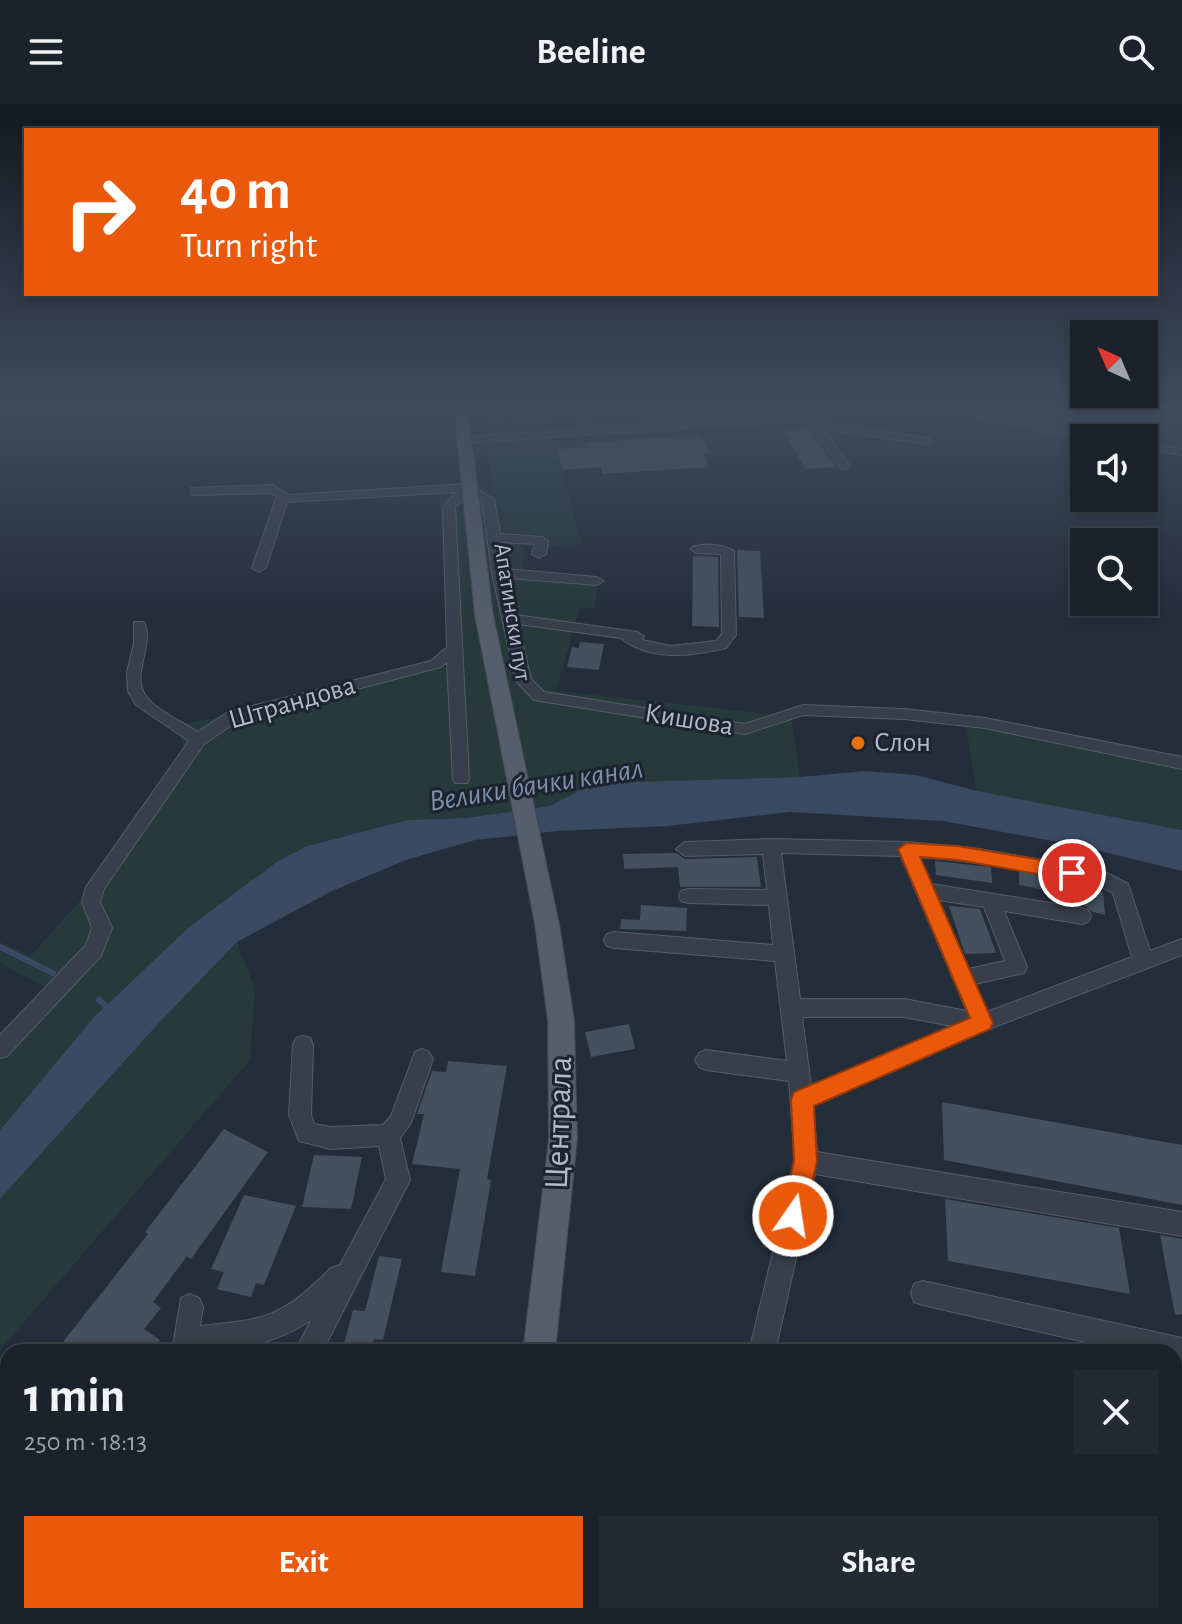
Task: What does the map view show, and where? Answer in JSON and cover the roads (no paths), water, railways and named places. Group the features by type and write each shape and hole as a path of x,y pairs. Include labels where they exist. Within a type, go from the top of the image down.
{"main road":[{"name":"Апатински пут","path":"468,477 484,615 539,894"},
{"name":"Централа","path":"539,894 554,968 564,1080 563,1139 540,1344"}],"street":[{"path":"461,779 449,507 454,498 469,490"},
{"path":"195,491 279,491 283,499 259,568"},
{"path":"283,499 477,492 488,499 492,537 509,618 627,636 655,636"},
{"path":"492,537 542,541 539,554"},
{"path":"627,636 638,647 687,650 721,645 725,641 729,635 727,551 696,549"},
{"path":"499,573 597,581"},
{"name":"Кишова","path":"509,618 528,687 549,699 745,729 759,726 781,712 803,710 951,718 1182,763"},
{"path":"139,625 142,632 133,675 135,693 141,701 198,740"},
{"name":"Штрандова","path":"0,1049 94,950 102,928 91,896 198,740 234,716 436,664 454,648"},
{"path":"685,849 771,846 907,849 958,853 1101,877 1114,883 1124,895 1144,963"},
{"path":"764,1344 806,1161 802,1100 771,846"},
{"path":"907,849 982,1023"},
{"path":"925,890 1082,916"},
{"path":"688,896 777,898"},
{"path":"964,978 1017,967 992,903"},
{"path":"614,940 784,954"},
{"path":"802,1100 982,1023 1182,947"},
{"path":"790,1008 904,1008 982,1023"},
{"path":"303,1045 300,1115 307,1133 331,1138 388,1135 400,1123 422,1059"},
{"path":"706,1060 798,1072"},
{"path":"312,1344 350,1266 398,1180 388,1135"},
{"path":"806,1161 1182,1224"},
{"path":"191,1344 210,1336 258,1343 276,1327 311,1305 350,1266"},
{"path":"923,1293 1151,1344"},
{"path":"184,1344 190,1307"}],"water":[{"path":"866,771 916,775 977,791 1182,830 1182,871 1075,845 943,821 790,812 667,826 557,831 475,840 406,860 332,891 237,942 158,1024 0,1199 0,1130 93,1018 189,927 278,861 307,846 408,820 466,818 550,806 580,790 602,783 800,777"}],"waterway":[{"path":"0,947 53,973"},
{"path":"99,1000 111,1010"}],"place":[{"name":"Слон","path":"858,743"}],"water label":[{"name":"Велики бачки канал","path":"536,785"}]}
